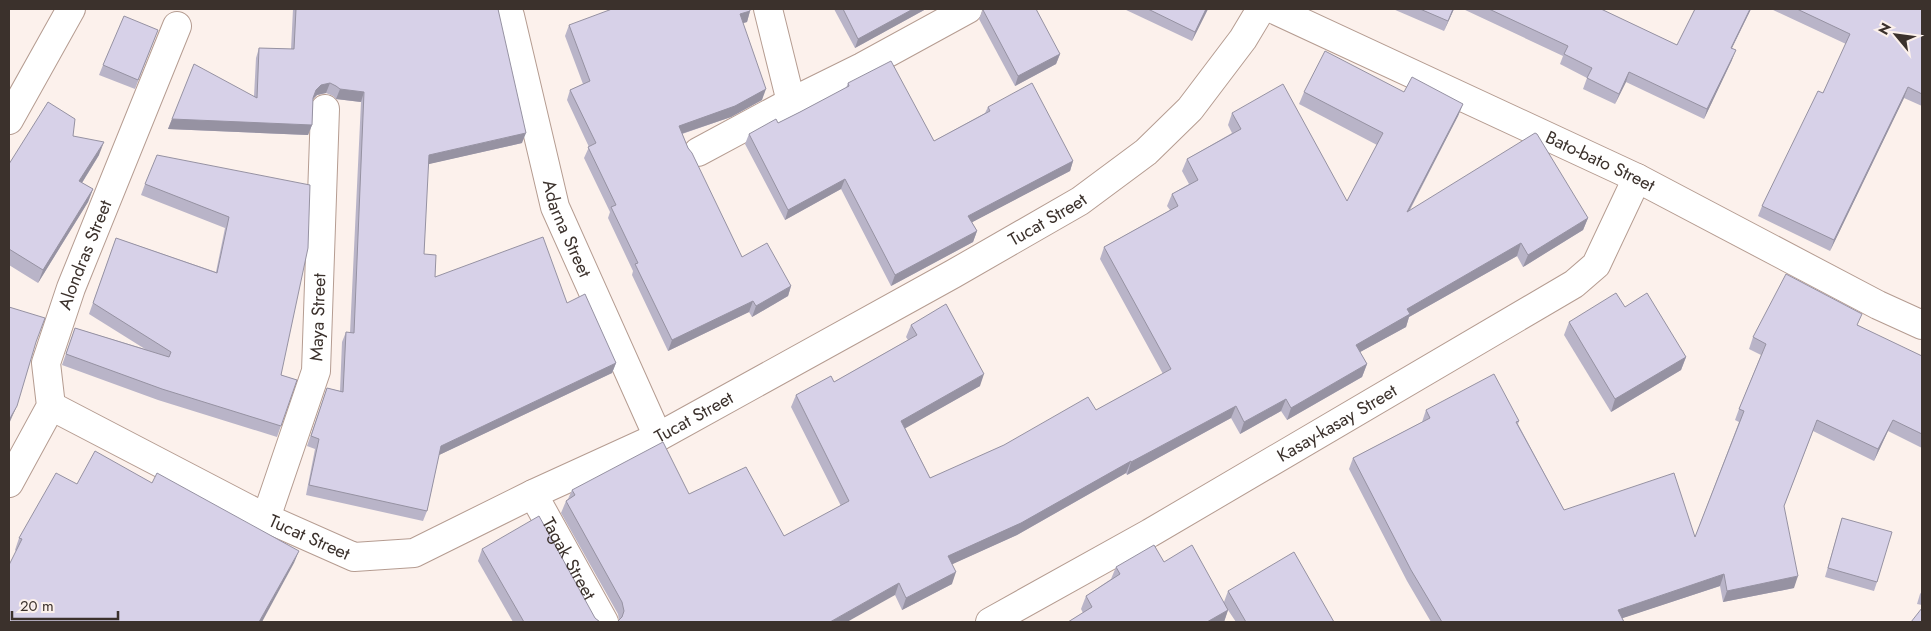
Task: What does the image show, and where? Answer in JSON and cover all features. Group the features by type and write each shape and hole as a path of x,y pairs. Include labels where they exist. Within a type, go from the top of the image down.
{"street":[{"path":"9,120 71,9"},
{"name":"Adarna Street","path":"507,9 555,207 658,437"},
{"path":"768,9 791,102"},
{"path":"698,152 791,102 862,67 968,9"},
{"name":"Tucat Street","path":"51,406 266,518 354,557 414,552 533,494 658,437 1080,202 1146,152 1190,109 1243,39 1261,9"},
{"name":"Bato-bato Street","path":"1273,9 1637,178 1878,305 1922,325"},
{"name":"Alondras Street","path":"51,406 46,362 68,297 177,26"},
{"name":"Maya Street","path":"266,518 316,371 325,110"},
{"name":"Kasay-kasay Street","path":"990,622 1150,533 1574,284 1596,264 1637,178"},
{"path":"9,483 51,406"},
{"name":"Tagak Street","path":"533,494 604,622"}],"building":[{"path":"296,9 498,9 526,133 429,155 424,254 436,255 435,277 543,237 567,303 585,294 616,363 441,446 427,511 309,485 319,439 311,436 327,388 343,392 346,332 354,333 364,92 340,89 330,83 321,85 316,90 313,98 312,125 172,119 194,64 257,98 259,48 294,49"},
{"path":"612,9 750,9 750,11 740,14 766,89 735,106 679,126 742,257 767,243 791,286 756,306 753,301 672,340 635,264 638,263 611,207 616,205 588,147 596,143 570,90 590,81 569,25"},
{"path":"843,9 913,9 858,39"},
{"path":"983,9 1036,9 1060,54 1018,76"},
{"path":"1148,9 1206,9 1195,32"},
{"path":"1420,9 1453,9 1448,21"},
{"path":"1489,9 1601,9 1677,45 1695,9 1750,9 1731,48 1736,50 1707,109 1629,72 1619,94 1587,78 1592,68 1564,54 1568,46"},
{"path":"1797,9 1922,9 1922,94 1908,87 1834,240 1762,206 1818,91 1823,93 1850,34"},
{"path":"124,16 158,30 138,80 103,65"},
{"path":"1325,51 1404,92 1412,77 1463,104 1407,212 1535,133 1588,218 1528,255 1521,243 1407,309 1410,314 1356,345 1367,364 1291,408 1286,399 1244,422 1236,406 1131,461 1021,523 948,556 956,572 906,598 899,583 830,622 617,622 622,617 624,611 622,602 566,501 575,495 572,490 663,442 689,494 746,467 784,536 849,501 796,395 831,376 834,382 917,335 911,325 946,304 984,374 901,421 930,478 1004,445 1088,397 1096,410 1171,369 1104,247 1178,206 1172,194 1198,180 1187,159 1241,129 1232,113 1283,84 1347,201 1383,133 1304,92"},
{"path":"891,61 934,141 990,111 988,107 1032,83 1073,161 968,216 977,231 895,275 845,179 788,210 749,134 776,119 778,123 800,112 849,86 848,83"},
{"path":"48,102 75,119 73,136 104,142 79,181 93,189 43,270 9,249 9,164"},
{"path":"157,155 310,185 308,248 281,375 297,380 281,426 162,389 66,354 75,328 169,357 171,352 93,303 116,238 217,273 229,217 145,184"},
{"path":"1786,274 1862,314 1857,325 1922,356 1922,434 1893,420 1878,449 1817,420 1784,506 1798,576 1727,591 1724,574 1618,610 1624,622 1442,622 1411,570 1353,458 1430,418 1426,410 1494,374 1519,421 1516,422 1564,510 1674,473 1695,537 1744,411 1739,409 1766,344 1753,337"},
{"path":"1616,293 1625,307 1647,293 1686,357 1615,399 1569,322"},
{"path":"9,307 45,318 17,406 9,420"},
{"path":"95,451 152,483 157,473 299,551 259,622 9,622 9,565 22,539 19,538 56,473 77,484"},
{"path":"539,516 595,618 600,622 524,622 482,549"},
{"path":"1842,518 1892,532 1877,582 1828,568"},
{"path":"1154,545 1164,562 1192,545 1228,610 1207,622 1068,622 1092,607 1086,596 1120,574 1116,567"},
{"path":"1294,552 1334,622 1246,622 1228,591"},
{"path":"1922,608 1922,622 1911,622"}]}
